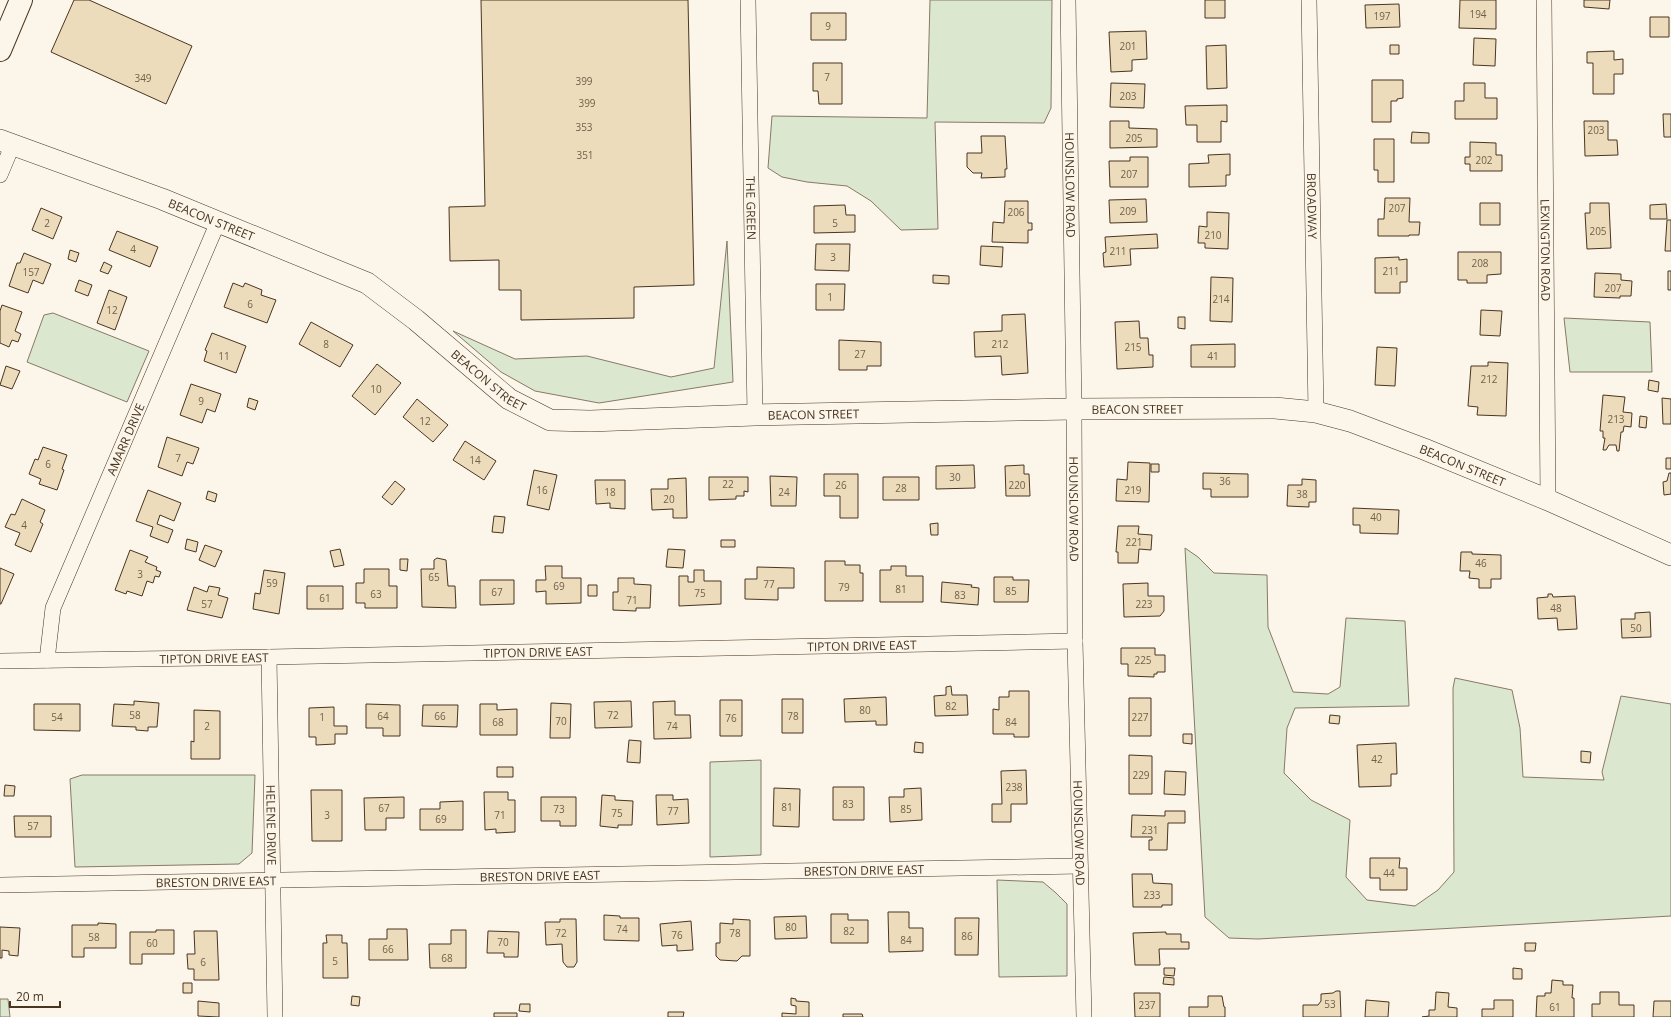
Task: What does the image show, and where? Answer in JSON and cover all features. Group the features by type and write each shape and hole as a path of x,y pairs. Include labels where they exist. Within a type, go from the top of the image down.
{"highway":[{"path":"0,50 21,0"}],"street":[{"name":"THE GREEN","path":"748,0 755,415"},
{"name":"HOUNSLOW ROAD","path":"1068,0 1074,410 1075,641 1084,1017"},
{"name":"BROADWAY","path":"1309,0 1316,412"},
{"name":"LEXINGTON ROAD","path":"1544,0 1548,500"},
{"name":"BEACON STREET","path":"6,142 218,222 367,282 416,320 509,399 550,420 590,421 755,415 1074,410 1275,408 1316,412 1350,422 1424,449 1548,500 1671,555"},
{"path":"0,175 6,142"},
{"name":"AMARR DRIVE","path":"47,660 53,608 218,222"},
{"name":"TIPTON DRIVE EAST","path":"0,661 1075,641"},
{"name":"HELENE DRIVE","path":"269,657 276,1017"},
{"name":"BRESTON DRIVE EAST","path":"0,884 1080,866"}],"green space":[{"path":"930,0 1052,0 1051,108 1044,123 935,122 938,229 901,230 871,201 847,186 807,182 782,177 768,168 772,116 927,118"},
{"path":"727,241 733,382 599,403 535,391 501,372 453,331 515,359 587,356 671,377 714,368"},
{"path":"53,313 149,351 127,402 27,362 44,315"},
{"path":"1564,318 1650,322 1652,372 1570,372"},
{"path":"1185,548 1198,557 1214,573 1267,575 1268,627 1293,692 1328,694 1340,687 1346,618 1405,621 1409,706 1295,708 1287,728 1284,773 1311,800 1350,820 1346,877 1367,900 1415,906 1438,890 1454,872 1453,688 1455,678 1512,690 1520,728 1523,777 1604,780 1602,772 1621,696 1671,704 1671,916 1258,939 1229,938 1205,917"},
{"path":"761,760 761,855 710,857 710,762"},
{"path":"82,775 255,775 252,853 239,864 75,867 70,779"},
{"path":"997,880 1043,882 1067,904 1067,976 999,977"},
{"path":"0,999 8,999 10,1017 0,1017"}],"building":[{"path":"74,0 89,0 192,46 166,104 51,52"},
{"path":"481,0 688,0 694,285 634,287 634,318 521,320 521,290 499,290 499,260 450,261 449,207 485,206"},
{"path":"1205,0 1225,0 1225,18 1205,18"},
{"path":"1460,0 1496,0 1496,29 1459,28"},
{"path":"1584,0 1610,0 1609,9 1584,7"},
{"path":"1399,4 1400,27 1366,28 1365,5"},
{"path":"811,13 846,13 846,40 811,40"},
{"path":"1650,17 1669,17 1669,37 1650,37"},
{"path":"1146,31 1147,59 1132,60 1132,71 1111,72 1109,32"},
{"path":"1474,38 1496,39 1495,66 1473,65"},
{"path":"1226,45 1227,88 1207,89 1206,46"},
{"path":"1390,45 1399,45 1399,54 1390,54"},
{"path":"1614,51 1614,60 1623,59 1623,74 1614,74 1614,94 1593,94 1593,63 1587,63 1587,52"},
{"path":"813,63 842,63 842,104 819,104 818,91 813,91"},
{"path":"1372,80 1403,80 1403,98 1397,99 1397,101 1391,101 1391,122 1372,122"},
{"path":"1111,83 1145,84 1144,108 1110,107"},
{"path":"1464,83 1485,83 1485,98 1497,98 1497,119 1455,119 1455,101 1464,101"},
{"path":"1227,105 1227,122 1221,121 1221,142 1197,142 1197,125 1186,125 1185,106"},
{"path":"1663,114 1671,114 1671,137 1664,137"},
{"path":"1110,121 1129,121 1129,128 1157,129 1157,147 1110,148"},
{"path":"1584,121 1608,121 1608,140 1617,140 1618,155 1585,156"},
{"path":"1412,132 1429,133 1429,143 1411,143"},
{"path":"981,136 1005,136 1007,169 1005,169 1005,177 981,178 982,173 973,173 967,167 967,153 982,153"},
{"path":"1374,139 1394,139 1394,182 1378,182 1378,170 1374,170"},
{"path":"1470,142 1496,143 1496,155 1502,155 1502,171 1470,171 1470,164 1465,164 1465,157 1470,157"},
{"path":"1230,154 1230,175 1226,175 1226,186 1189,187 1189,164 1209,163 1208,155"},
{"path":"1130,157 1148,157 1148,187 1110,187 1109,161 1130,161"},
{"path":"1385,198 1410,198 1409,222 1420,222 1419,235 1378,236 1378,219 1384,219"},
{"path":"1146,199 1147,222 1110,223 1109,200"},
{"path":"1005,201 1028,201 1028,223 1032,223 1032,230 1028,230 1028,243 992,242 993,222 1004,223"},
{"path":"1480,203 1500,203 1500,225 1480,225"},
{"path":"1590,203 1609,203 1611,248 1587,249 1585,213 1590,213"},
{"path":"1666,204 1667,219 1650,219 1650,205"},
{"path":"845,205 846,215 855,215 855,232 814,233 814,206"},
{"path":"41,208 62,217 53,239 32,230"},
{"path":"1207,212 1229,213 1228,249 1205,248 1205,243 1198,243 1199,226 1207,227"},
{"path":"1667,220 1671,220 1671,251 1665,251"},
{"path":"117,231 158,247 150,267 109,250"},
{"path":"1157,234 1158,248 1130,249 1131,265 1104,267 1103,253 1106,252 1105,237"},
{"path":"816,244 850,244 849,271 815,270"},
{"path":"981,246 1003,247 1002,267 980,265"},
{"path":"70,250 79,253 76,262 68,259"},
{"path":"1458,252 1501,252 1501,274 1487,275 1487,283 1467,283 1467,280 1458,280"},
{"path":"24,253 51,264 43,284 33,280 28,293 9,286 17,263 20,263"},
{"path":"1399,257 1399,260 1407,259 1407,282 1400,282 1400,293 1375,293 1375,258"},
{"path":"104,262 112,266 108,274 100,271"},
{"path":"1668,271 1671,271 1671,290 1668,290"},
{"path":"1595,273 1621,274 1621,280 1632,281 1631,296 1620,296 1620,298 1594,297"},
{"path":"933,275 949,276 949,284 933,283"},
{"path":"1211,277 1233,278 1232,322 1210,321"},
{"path":"79,280 92,285 88,296 75,291"},
{"path":"233,283 243,287 245,283 262,290 261,295 276,300 267,323 224,307"},
{"path":"816,284 845,284 844,310 816,310"},
{"path":"109,290 127,297 115,330 97,323"},
{"path":"2,305 22,312 15,331 21,334 18,342 12,340 9,347 0,343 0,311"},
{"path":"1481,310 1502,311 1500,336 1480,335"},
{"path":"1025,314 1028,373 1002,375 1001,356 975,357 974,332 1002,331 1002,315"},
{"path":"1178,317 1185,317 1185,329 1178,328"},
{"path":"1139,321 1140,338 1148,338 1149,355 1153,355 1153,367 1117,369 1115,322"},
{"path":"311,322 353,345 340,367 299,344"},
{"path":"212,333 246,346 236,373 204,361 207,351 205,350"},
{"path":"839,340 881,342 881,366 867,366 867,370 839,370"},
{"path":"1235,344 1235,367 1191,367 1191,345"},
{"path":"1377,347 1397,348 1395,386 1375,385"},
{"path":"1488,362 1508,363 1506,416 1477,415 1478,407 1468,406 1471,366 1488,366"},
{"path":"377,364 401,383 375,415 352,396"},
{"path":"6,366 20,371 12,389 0,385"},
{"path":"1649,380 1659,382 1658,392 1648,390"},
{"path":"191,384 221,394 215,412 207,409 202,423 180,415"},
{"path":"1603,395 1625,397 1623,412 1632,413 1631,427 1624,426 1623,432 1621,432 1619,451 1617,451 1616,445 1609,445 1606,450 1603,450 1605,438 1603,438 1603,431 1600,431"},
{"path":"249,398 258,401 255,410 247,407"},
{"path":"1662,398 1671,399 1671,424 1663,424"},
{"path":"417,399 448,425 433,442 403,417"},
{"path":"1640,416 1647,417 1646,428 1639,427"},
{"path":"167,437 199,448 193,464 187,462 182,476 158,467"},
{"path":"465,441 496,461 484,480 453,460"},
{"path":"43,447 67,455 62,469 64,470 57,490 39,484 41,479 29,474 35,459 38,460"},
{"path":"1666,458 1671,458 1671,469 1666,469"},
{"path":"1128,462 1150,463 1149,502 1116,501 1117,479 1127,480"},
{"path":"1151,464 1159,464 1159,472 1151,472"},
{"path":"974,465 975,488 936,489 936,466"},
{"path":"1024,465 1024,474 1029,474 1030,496 1006,496 1005,466"},
{"path":"534,470 557,475 549,510 527,505"},
{"path":"1203,473 1248,474 1248,497 1211,497 1211,489 1203,489"},
{"path":"1669,473 1671,473 1671,494 1664,495 1663,482 1667,481"},
{"path":"824,474 858,474 858,518 840,518 840,496 824,496"},
{"path":"770,476 797,477 796,506 771,506"},
{"path":"709,477 748,477 748,492 744,491 744,496 736,496 736,499 709,500"},
{"path":"883,477 919,477 919,500 883,500"},
{"path":"686,478 687,518 673,518 673,509 652,510 651,489 668,489 668,479"},
{"path":"1302,479 1316,480 1316,502 1309,502 1309,507 1287,506 1288,485 1302,485"},
{"path":"595,480 625,480 625,509 610,508 610,503 596,504"},
{"path":"395,481 405,489 392,505 382,497"},
{"path":"148,490 181,503 174,521 160,515 157,524 173,530 168,543 150,536 153,527 136,521"},
{"path":"208,491 217,494 215,502 206,499"},
{"path":"22,499 45,510 40,522 43,524 31,552 15,545 20,533 5,527 11,514 15,515"},
{"path":"1353,508 1399,510 1398,534 1360,533 1360,525 1353,525"},
{"path":"494,516 505,517 503,533 492,532"},
{"path":"938,523 938,535 931,535 930,524"},
{"path":"1118,526 1139,526 1138,534 1152,535 1151,550 1139,549 1138,563 1118,563 1118,552 1116,552"},
{"path":"187,539 198,542 196,552 185,549"},
{"path":"721,540 735,540 735,547 721,547"},
{"path":"205,545 222,551 215,567 199,560"},
{"path":"340,549 344,565 334,567 330,551"},
{"path":"668,549 685,550 683,568 666,567"},
{"path":"130,550 148,557 145,562 157,567 156,570 161,572 159,577 155,576 153,583 147,581 142,596 127,591 126,594 115,590"},
{"path":"1461,552 1501,555 1501,579 1491,579 1491,588 1479,588 1479,579 1469,578 1470,571 1460,571"},
{"path":"437,558 446,560 448,586 455,586 456,608 422,607 421,569 434,569 434,560"},
{"path":"400,559 408,559 407,571 400,570"},
{"path":"825,561 845,561 845,565 860,565 860,573 863,573 863,601 825,601"},
{"path":"545,566 562,566 562,578 581,578 581,603 546,604 546,591 536,592 536,580 546,580"},
{"path":"891,566 906,566 906,576 923,576 923,602 880,602 880,570 891,570"},
{"path":"757,567 794,568 794,588 778,588 778,600 745,599 745,579 757,579"},
{"path":"0,568 14,574 1,604 0,604"},
{"path":"364,569 389,569 389,586 397,586 397,608 365,608 365,603 356,603 356,583 364,583"},
{"path":"264,570 285,573 279,614 253,609 255,593 260,594"},
{"path":"694,570 704,570 704,581 721,581 721,604 679,606 679,576 688,576 688,582 694,582"},
{"path":"994,577 1013,577 1013,580 1029,580 1028,602 994,602"},
{"path":"618,578 634,578 634,584 651,585 650,608 636,608 636,611 613,610 613,592 618,592"},
{"path":"480,580 514,580 514,604 480,605"},
{"path":"942,582 972,585 971,587 979,588 978,605 941,602"},
{"path":"1148,583 1148,596 1164,596 1164,611 1160,616 1124,617 1123,584"},
{"path":"588,585 597,585 597,596 588,596"},
{"path":"209,586 220,588 218,595 228,598 222,618 187,610 194,587 207,592"},
{"path":"307,586 343,586 343,609 307,609"},
{"path":"1548,594 1552,594 1553,597 1575,596 1577,629 1558,630 1557,618 1538,619 1537,598 1548,597"},
{"path":"1650,612 1651,637 1622,638 1621,619 1635,619 1635,613"},
{"path":"1121,648 1155,648 1155,655 1165,655 1165,672 1157,672 1157,674 1154,674 1154,677 1128,676 1128,664 1121,664"},
{"path":"951,686 952,695 967,695 968,715 935,716 934,696 946,695 946,687"},
{"path":"1009,691 1029,691 1029,737 1014,737 1014,734 993,734 993,709 999,710 999,697 1009,697"},
{"path":"886,697 887,725 876,725 876,721 845,722 844,699"},
{"path":"1129,698 1151,698 1151,736 1129,736"},
{"path":"782,699 803,699 803,733 782,733"},
{"path":"720,700 742,700 742,736 720,736"},
{"path":"134,701 159,703 157,727 148,727 148,731 136,730 136,727 112,726 114,704 134,705"},
{"path":"631,701 632,727 595,728 594,702"},
{"path":"675,701 675,715 690,715 691,738 654,739 653,702"},
{"path":"551,703 571,704 570,738 550,738"},
{"path":"34,704 80,704 80,731 34,730"},
{"path":"366,704 400,705 400,736 383,736 383,728 366,728"},
{"path":"480,704 497,704 497,710 517,709 517,735 480,735"},
{"path":"423,705 458,705 457,727 422,726"},
{"path":"334,707 334,726 347,726 347,734 335,734 335,744 316,745 316,737 309,737 309,708"},
{"path":"194,710 220,711 220,759 191,759 191,741 194,742"},
{"path":"1330,715 1340,716 1339,724 1329,723"},
{"path":"1183,734 1192,734 1192,744 1183,743"},
{"path":"629,740 641,741 640,763 627,762"},
{"path":"915,742 923,743 923,753 914,752"},
{"path":"1396,743 1397,774 1391,774 1391,786 1359,787 1357,745"},
{"path":"1581,751 1591,752 1590,763 1581,762"},
{"path":"1129,755 1152,756 1152,794 1129,794"},
{"path":"497,767 513,767 513,777 497,777"},
{"path":"1026,770 1027,804 1011,804 1011,822 992,822 992,804 1002,804 1001,771"},
{"path":"1165,771 1186,772 1185,795 1164,794"},
{"path":"5,785 15,786 14,796 4,796"},
{"path":"833,787 864,787 864,820 833,820"},
{"path":"774,788 800,789 799,827 773,826"},
{"path":"921,788 922,820 890,822 889,797 904,797 904,789"},
{"path":"311,790 342,790 342,841 312,841"},
{"path":"484,792 508,792 508,800 515,800 515,832 496,833 496,829 485,830"},
{"path":"602,795 615,796 615,800 633,801 632,825 618,825 618,828 600,826"},
{"path":"656,795 673,795 673,800 688,799 689,823 657,825"},
{"path":"404,797 404,818 386,818 386,830 365,830 364,798"},
{"path":"541,797 576,797 576,826 560,826 560,821 541,821"},
{"path":"463,801 463,830 420,830 420,809 440,809 440,802"},
{"path":"1165,811 1185,811 1185,823 1168,823 1167,850 1149,850 1149,840 1152,840 1152,837 1131,837 1132,815 1165,816"},
{"path":"14,816 51,816 51,837 15,837"},
{"path":"1370,858 1400,858 1399,868 1407,868 1407,890 1380,890 1380,878 1370,878"},
{"path":"1132,874 1152,874 1153,883 1172,884 1172,905 1162,905 1162,907 1133,907"},
{"path":"888,912 909,912 909,928 923,928 923,951 889,952"},
{"path":"831,914 848,914 848,920 868,920 868,943 831,943"},
{"path":"604,915 620,916 620,918 639,918 639,941 604,940"},
{"path":"806,916 807,938 775,939 774,917"},
{"path":"955,918 979,918 978,955 955,955"},
{"path":"560,919 576,919 577,962 574,967 567,967 563,962 562,944 546,945 545,922 560,922"},
{"path":"733,919 750,920 750,956 742,956 737,961 720,960 716,956 716,943 720,943 720,923 733,924"},
{"path":"691,921 693,950 677,951 677,945 662,946 660,924"},
{"path":"98,923 116,924 116,948 84,948 84,957 72,957 72,925 98,925"},
{"path":"0,927 20,928 18,956 9,955 9,951 2,950 2,958 0,958"},
{"path":"387,929 407,929 408,960 369,960 369,939 387,939"},
{"path":"156,930 174,930 174,954 142,954 142,964 130,964 130,932 156,932"},
{"path":"451,930 466,930 466,968 430,968 429,944 451,944"},
{"path":"194,931 217,931 219,980 194,980 194,969 188,969 187,954 195,954"},
{"path":"488,931 519,932 518,957 504,957 504,953 487,953"},
{"path":"1166,932 1166,934 1181,934 1181,942 1189,942 1189,949 1159,949 1160,965 1135,965 1133,933"},
{"path":"326,935 342,935 342,943 347,943 348,978 323,978 323,943 327,943"},
{"path":"1525,943 1536,943 1535,951 1525,951"},
{"path":"1164,968 1175,968 1174,976 1164,975"},
{"path":"1513,968 1522,969 1522,979 1513,979"},
{"path":"1164,977 1174,978 1174,985 1163,984"},
{"path":"1552,980 1563,981 1563,985 1573,985 1572,998 1574,998 1574,1017 1536,1017 1537,996 1545,996 1545,993 1551,993"},
{"path":"183,983 192,983 192,993 183,993"},
{"path":"1340,991 1341,1017 1303,1017 1303,1005 1318,1005 1321,1001 1321,994 1333,993"},
{"path":"1436,992 1449,993 1448,1007 1457,1008 1457,1017 1422,1017 1429,1016 1429,1010 1435,1010"},
{"path":"1600,992 1619,992 1619,1005 1634,1005 1634,1017 1592,1017 1592,1004 1600,1004"},
{"path":"1134,993 1160,993 1160,1017 1135,1017"},
{"path":"352,996 360,997 359,1006 351,1005"},
{"path":"1208,996 1222,996 1225,1007 1225,1017 1189,1017 1189,1007 1208,1007"},
{"path":"791,998 796,999 796,1001 809,1002 809,1017 782,1017 782,1013 796,1014 796,1006 791,1005"},
{"path":"1366,1000 1389,1002 1388,1017 1365,1017"},
{"path":"1494,1000 1513,1000 1513,1017 1482,1017 1482,1009 1494,1009"},
{"path":"198,1001 219,1003 219,1017 198,1016"},
{"path":"1654,1001 1671,1001 1671,1017 1653,1017"},
{"path":"520,1004 530,1004 530,1012 519,1011"},
{"path":"668,1012 684,1012 683,1017 668,1017"},
{"path":"494,1013 517,1013 517,1017 494,1017"},
{"path":"843,1014 862,1014 863,1017 843,1017"}]}
